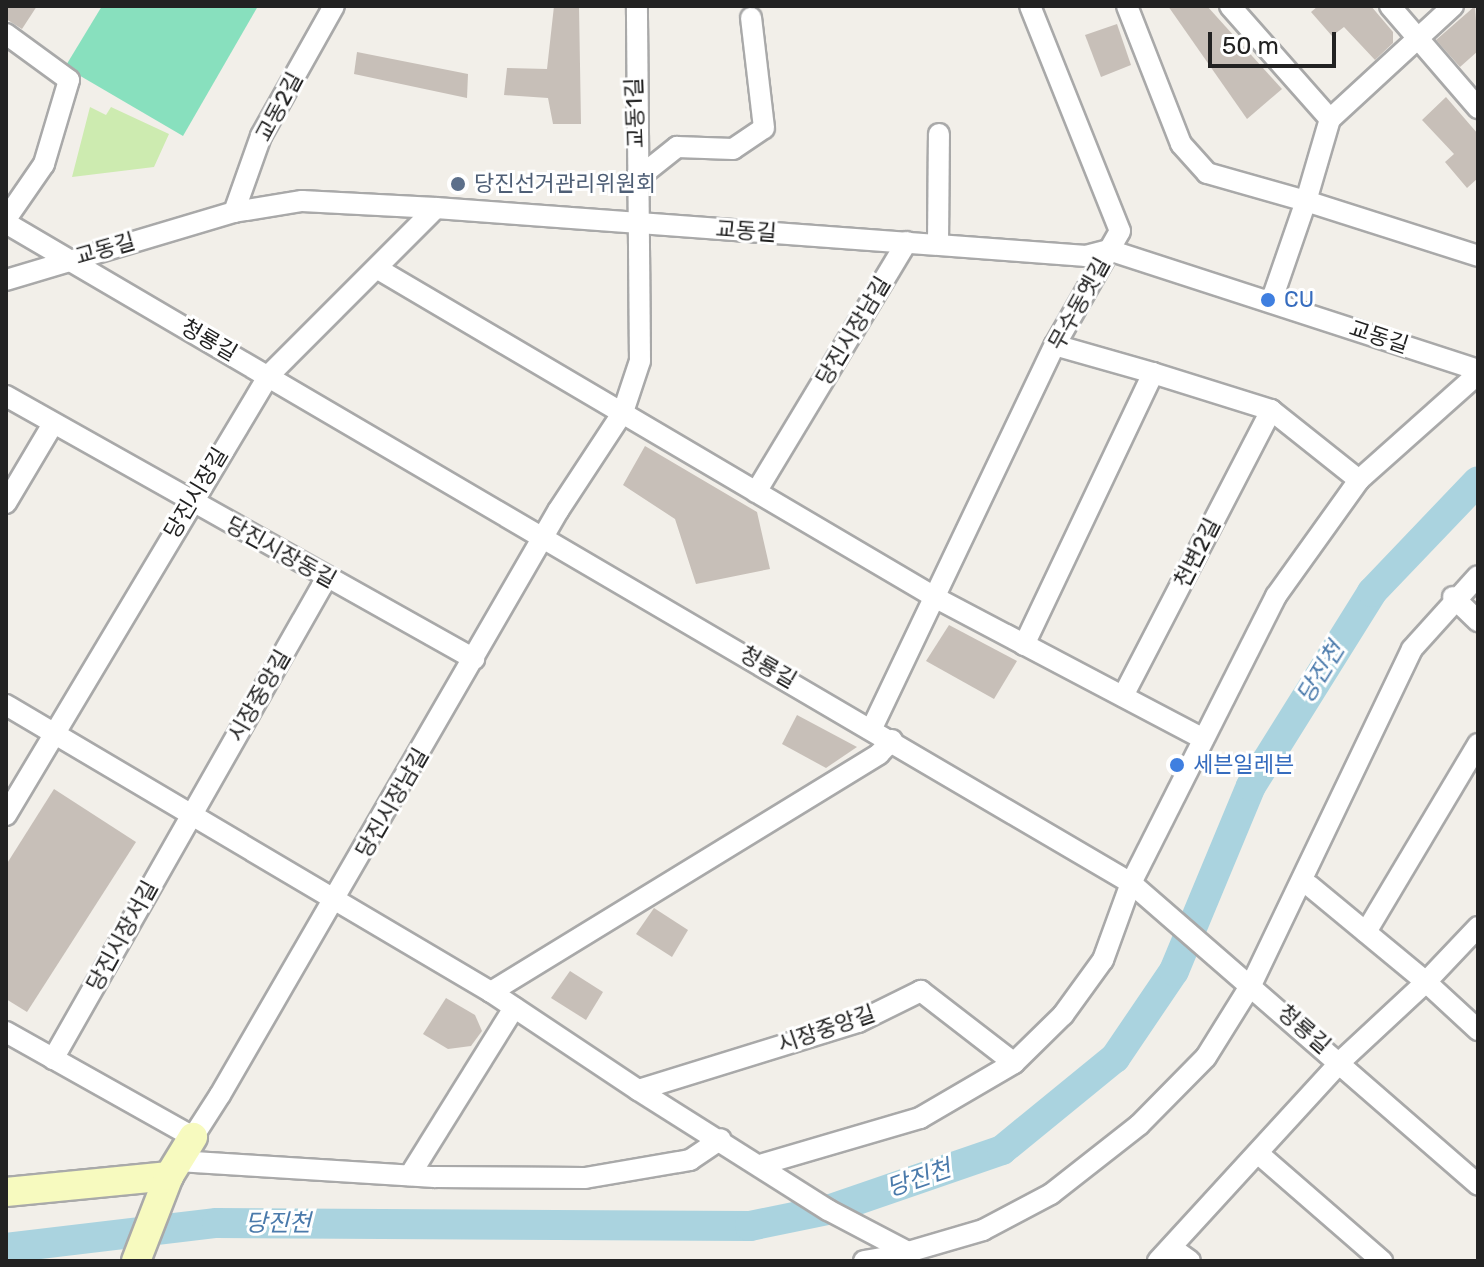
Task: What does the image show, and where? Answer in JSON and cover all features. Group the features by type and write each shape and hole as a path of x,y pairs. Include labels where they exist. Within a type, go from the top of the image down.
{"street":[{"name":"교동2길","path":"234,212 261,136 334,6"},
{"name":"교동1길","path":"635,223 638,178 632,11 637,6"},
{"name":"무수동옛길","path":"872,728 938,599 1055,345 1120,231 1030,6"},
{"path":"1127,6 1181,144 1207,173 1478,256"},
{"path":"1230,6 1330,119"},
{"path":"1390,6 1478,108"},
{"path":"1271,302 1330,119 1453,6"},
{"path":"638,178 677,147 733,149 764,128 751,18"},
{"path":"6,34 69,80 44,164 6,221"},
{"path":"938,244 939,134"},
{"name":"교동길","path":"6,280 234,212 302,201 1086,256 1109,250 1478,372"},
{"name":"당진시장길","path":"6,815 190,502 269,375 436,208"},
{"name":"청룡길","path":"6,221 1131,883 1252,983 1478,1185"},
{"name":"당진시장남길","path":"176,1167 338,899 545,536 623,412 640,361 635,223"},
{"name":"당진시장남길","path":"756,492 907,242"},
{"path":"378,269 938,599 1203,739"},
{"path":"1055,345 1271,410 1359,480"},
{"path":"763,1164 920,1118 1014,1063 1063,1015 1103,960 1131,883 1276,596 1359,480 1478,372"},
{"path":"1024,645 1153,373"},
{"name":"당진시장동길","path":"6,396 474,659"},
{"name":"천변2길","path":"1123,696 1271,410"},
{"path":"6,503 53,424"},
{"path":"864,1261 916,1256 983,1230 1051,1194 1139,1125 1206,1057 1252,983 1378,712 1412,649 1453,597 1478,576"},
{"name":"시장중앙길","path":"191,814 327,577"},
{"path":"1453,597 1478,621"},
{"path":"6,705 491,992 638,1090 763,1164 828,1210 916,1256"},
{"path":"491,992 879,754 892,740"},
{"path":"1366,932 1478,744"},
{"name":"당진시장서길","path":"53,1059 191,814"},
{"path":"1310,886 1426,982 1478,1030"},
{"path":"1165,1255 1260,1155 1341,1061 1426,982 1478,927"},
{"name":"시장중앙길","path":"638,1090 858,1022 921,991 1014,1063"},
{"path":"410,1175 514,1008"},
{"path":"6,1032 53,1059 176,1167"},
{"path":"6,1192 176,1167 585,1178 690,1160 721,1139"},
{"path":"1260,1155 1382,1261"},
{"path":"136,1261 176,1167"},
{"path":"1165,1255 1190,1261"}],"green space":[{"path":"102,6 258,6 183,136 65,67"},
{"path":"90,107 106,115 111,107 169,134 154,167 72,177"}],"building":[{"path":"6,6 37,6 22,29 6,19"},
{"path":"554,6 579,6 581,124 553,124 548,98 504,95 507,68 547,69"},
{"path":"1168,6 1207,6 1282,89 1247,119"},
{"path":"1318,6 1371,6 1393,32 1393,43 1375,60 1344,27 1332,36 1311,12"},
{"path":"1475,6 1478,51 1460,67 1436,40"},
{"path":"1117,24 1131,65 1101,77 1085,35"},
{"path":"357,52 468,74 467,98 354,74"},
{"path":"1446,97 1478,134 1478,178 1467,188 1445,162 1454,154 1422,120"},
{"path":"645,446 757,512 770,569 696,584 675,519 623,485"},
{"path":"949,625 1017,661 994,699 926,661"},
{"path":"797,715 857,747 826,768 782,744"},
{"path":"54,789 136,842 27,1012 6,999 6,865"},
{"path":"654,908 688,930 672,957 636,934"},
{"path":"570,971 603,992 586,1020 551,998"},
{"path":"446,998 475,1015 482,1031 471,1046 448,1049 423,1034"}],"waterway":[{"name":"당진천","path":"6,1248 217,1223 750,1226 828,1210 1002,1150 1115,1058 1174,971 1251,786 1372,592 1478,481"}],"place":[{"name":"당진선거관리위원회","path":"458,184"},
{"name":"CU","path":"1268,300"},
{"name":"세븐일레븐","path":"1177,765"}]}
